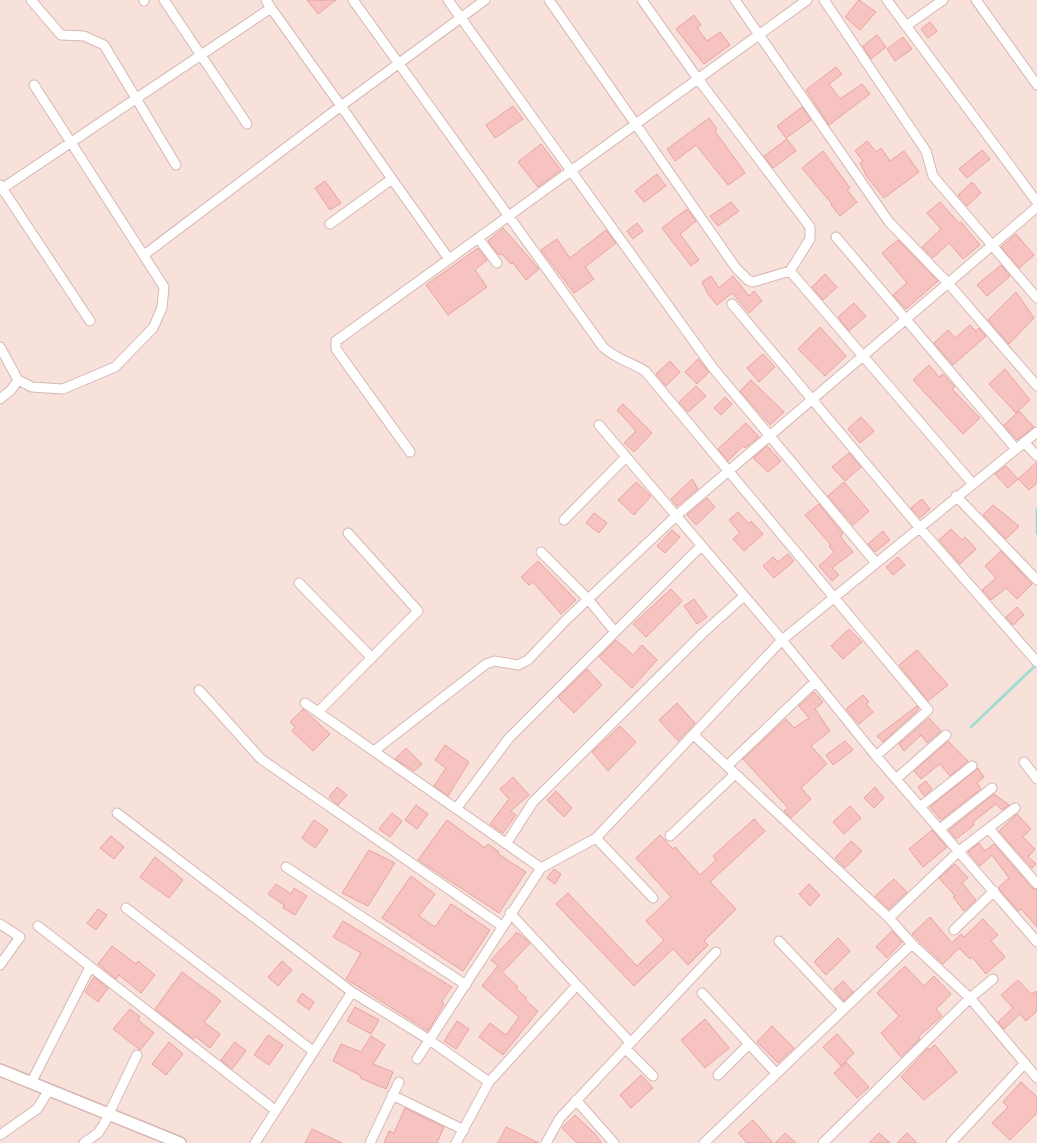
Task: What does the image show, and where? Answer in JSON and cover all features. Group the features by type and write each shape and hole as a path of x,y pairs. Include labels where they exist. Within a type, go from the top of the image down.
{"street":[{"path":"32,0 61,35 84,36 104,45 176,165"},
{"path":"164,0 247,124"},
{"path":"266,0 449,259"},
{"path":"353,0 603,347 616,359 632,363 645,371 928,710 876,756"},
{"path":"448,0 570,172 713,368 876,563"},
{"path":"144,255 485,0"},
{"path":"549,0 744,276 753,282 790,271 810,239 810,227 698,79 642,0"},
{"path":"736,0 889,222 948,282 1037,386"},
{"path":"410,452 336,349 336,341 807,0"},
{"path":"824,0 926,151 933,176 1037,298"},
{"path":"887,0 1037,202"},
{"path":"906,26 943,0"},
{"path":"976,0 1037,85"},
{"path":"90,320 1,188 72,143 271,8"},
{"path":"0,347 18,380 32,387 63,389 115,367 153,328 162,308 164,287 34,85"},
{"path":"330,224 392,179"},
{"path":"374,751 486,664 495,661 518,664 528,660 588,599 676,516 769,434 1037,207"},
{"path":"836,237 1016,449"},
{"path":"478,238 497,263"},
{"path":"790,271 972,483"},
{"path":"732,304 919,527 1035,660"},
{"path":"0,399 11,390 18,380"},
{"path":"599,425 782,640 876,756 1037,942"},
{"path":"417,1059 541,868 596,838 695,736 782,640 956,496 1037,432"},
{"path":"1024,442 1037,456"},
{"path":"564,520 626,457"},
{"path":"956,496 1037,580"},
{"path":"318,712 418,611 348,533"},
{"path":"456,809 509,738 702,546"},
{"path":"541,552 588,599 615,632"},
{"path":"299,583 372,658"},
{"path":"506,844 533,802 703,633 744,596"},
{"path":"727,766 815,682"},
{"path":"199,690 261,759 502,926"},
{"path":"306,703 541,868"},
{"path":"896,779 946,735"},
{"path":"695,736 889,918 912,944 970,998 1037,1078"},
{"path":"1024,762 1037,779"},
{"path":"920,807 972,766"},
{"path":"670,836 735,774"},
{"path":"940,829 992,788"},
{"path":"889,918 959,851 1015,808"},
{"path":"117,813 352,992 490,1082"},
{"path":"989,829 1037,884"},
{"path":"596,838 653,898"},
{"path":"286,867 466,984"},
{"path":"954,930 994,891"},
{"path":"126,908 313,1051"},
{"path":"510,913 577,985 653,1076"},
{"path":"0,924 20,937 0,965"},
{"path":"38,926 275,1110"},
{"path":"779,941 844,1009"},
{"path":"704,1143 912,944"},
{"path":"546,1143 560,1118 576,1100 716,952"},
{"path":"31,1083 90,967"},
{"path":"823,1143 970,998 993,979"},
{"path":"456,1143 490,1082 577,985"},
{"path":"255,1143 352,992"},
{"path":"702,993 776,1073"},
{"path":"718,1074 749,1044"},
{"path":"84,1143 98,1134 137,1055"},
{"path":"951,1143 1025,1064"},
{"path":"0,1070 180,1143"},
{"path":"370,1143 399,1082"},
{"path":"0,1135 37,1109 49,1090"},
{"path":"392,1095 464,1130"},
{"path":"576,1100 614,1143"}],"shaded area":[{"path":"0,0 1037,0 1037,1143 0,1143"}],"building":[{"path":"307,0 336,0 318,14"},
{"path":"859,0 876,12 860,30 845,17"},
{"path":"694,15 701,25 697,28 707,41 720,32 730,45 704,64 676,29"},
{"path":"930,22 937,31 928,38 921,29"},
{"path":"877,35 886,47 871,59 863,46"},
{"path":"903,37 912,49 895,61 887,49"},
{"path":"836,67 842,74 829,84 840,99 862,84 870,94 829,125 806,90"},
{"path":"513,106 523,119 495,138 486,125"},
{"path":"802,107 811,120 786,138 777,126"},
{"path":"709,118 717,129 715,131 745,173 728,185 696,145 675,161 667,149"},
{"path":"787,139 796,151 773,168 764,156"},
{"path":"867,141 876,152 881,148 890,161 904,151 919,172 884,198 867,177 860,163 863,161 855,151"},
{"path":"541,144 561,170 538,187 518,162"},
{"path":"982,150 990,159 967,178 959,169"},
{"path":"823,151 850,188 847,190 857,202 840,216 802,168"},
{"path":"657,174 666,186 644,202 635,191"},
{"path":"325,181 341,203 330,210 315,188"},
{"path":"972,182 981,193 967,206 958,195"},
{"path":"731,202 739,211 718,226 710,216"},
{"path":"940,202 959,223 961,222 980,245 963,259 949,243 933,258 922,247 941,229 927,213"},
{"path":"687,209 696,221 680,234 699,260 691,266 662,228"},
{"path":"637,223 643,231 633,239 627,231"},
{"path":"503,228 539,269 526,280 513,263 511,264 502,254 497,253 488,241"},
{"path":"606,230 616,243 585,267 594,279 574,293 541,250 557,239 570,258"},
{"path":"1016,234 1034,255 1019,268 1001,247"},
{"path":"898,240 938,281 906,309 893,295 907,283 882,253"},
{"path":"478,248 487,260 475,270 487,287 448,315 426,285"},
{"path":"1001,265 1010,276 987,296 977,285"},
{"path":"825,274 837,287 823,300 812,287"},
{"path":"711,276 719,288 733,276 749,296 754,291 762,301 749,313 732,293 717,305 708,294 702,282"},
{"path":"1016,292 1034,318 1009,344 988,320"},
{"path":"854,303 866,316 849,331 838,317"},
{"path":"970,325 976,331 979,328 986,336 953,365 934,343 948,330 955,338"},
{"path":"820,327 846,356 825,376 798,349"},
{"path":"763,354 775,367 759,382 747,368"},
{"path":"698,359 709,372 697,384 685,372"},
{"path":"670,361 680,372 666,386 656,374"},
{"path":"929,365 939,377 943,374 955,387 952,389 980,418 963,434 913,380"},
{"path":"1005,369 1030,400 1016,413 989,384"},
{"path":"751,380 784,412 770,425 740,391"},
{"path":"696,386 706,396 688,412 679,402"},
{"path":"725,397 732,404 721,415 714,408"},
{"path":"623,404 652,433 634,452 624,443 636,431 617,410"},
{"path":"1019,411 1034,427 1017,440 1004,425"},
{"path":"861,417 874,431 860,443 848,429"},
{"path":"746,423 759,437 745,448 743,446 728,461 718,449"},
{"path":"767,446 781,461 768,472 753,458"},
{"path":"849,453 861,467 845,481 832,467"},
{"path":"1037,462 1037,483 1029,490 1018,479"},
{"path":"1006,466 1018,479 1008,488 995,474"},
{"path":"692,479 698,489 677,506 671,499"},
{"path":"636,482 651,496 634,515 618,500"},
{"path":"844,482 869,511 853,525 828,496"},
{"path":"707,498 715,507 696,525 687,515"},
{"path":"922,499 930,509 920,518 911,508"},
{"path":"819,504 843,534 840,536 853,552 832,568 839,575 832,581 819,566 834,552 829,546 831,545 805,515"},
{"path":"993,505 1019,526 1006,539 983,515"},
{"path":"738,512 749,524 751,521 763,534 744,551 733,539 740,533 729,520"},
{"path":"594,513 607,523 599,533 586,523"},
{"path":"951,529 962,540 965,537 976,549 960,564 939,540"},
{"path":"672,530 680,537 665,553 657,546"},
{"path":"883,531 890,540 875,552 868,544"},
{"path":"1001,551 1032,584 1017,599 1006,588 991,600 982,590 996,578 985,566"},
{"path":"788,554 794,561 774,578 763,566 773,557 778,562"},
{"path":"898,557 905,565 893,575 886,567"},
{"path":"538,561 576,600 561,614 533,582 529,585 521,577"},
{"path":"671,589 682,601 646,637 633,624"},
{"path":"694,599 707,617 697,624 684,606"},
{"path":"1017,607 1024,615 1013,625 1006,617"},
{"path":"849,629 862,642 843,659 831,646"},
{"path":"616,640 633,655 642,645 657,660 632,688 599,657"},
{"path":"917,650 948,685 928,701 899,665"},
{"path":"587,669 602,685 574,713 558,697"},
{"path":"814,692 823,702 815,709 830,731 811,746 827,764 801,788 811,799 791,818 784,811 788,808 743,759 786,719 794,728 809,718 799,706"},
{"path":"863,695 869,702 866,704 873,712 859,724 846,709"},
{"path":"677,703 695,723 678,741 659,720"},
{"path":"917,706 919,709 883,742 877,736"},
{"path":"303,709 330,734 313,751 292,731 295,727 290,722"},
{"path":"929,718 941,731 927,743 921,735 904,751 899,744"},
{"path":"620,726 636,742 608,771 592,752"},
{"path":"845,741 853,750 833,765 826,755"},
{"path":"948,741 968,761 950,776 940,764 921,779 914,771"},
{"path":"445,745 469,762 448,796 434,786 446,768 435,760"},
{"path":"406,748 422,764 414,771 395,759"},
{"path":"978,768 984,777 977,783 981,789 941,820 930,807"},
{"path":"513,777 529,795 511,811 516,815 503,833 490,824 509,799 500,789"},
{"path":"926,781 932,789 924,796 918,787"},
{"path":"337,787 347,795 338,805 329,797"},
{"path":"875,787 884,798 874,808 864,798"},
{"path":"556,791 572,808 564,817 547,800"},
{"path":"994,794 1009,805 1002,810 996,804 973,822 974,825 956,839 949,830"},
{"path":"416,805 428,814 417,829 405,820"},
{"path":"850,806 861,818 844,834 833,822"},
{"path":"392,813 402,821 390,837 379,829"},
{"path":"1017,814 1031,829 1023,837 1035,849 1028,857 1036,864 1032,868 999,831"},
{"path":"754,819 765,831 710,882 736,909 704,941 708,945 688,965 673,949 634,986 556,904 568,893 637,966 664,940 646,921 671,897 636,858 660,835 673,849 675,847 700,875 716,860 713,856"},
{"path":"314,820 328,830 315,848 302,838"},
{"path":"447,820 485,848 488,844 499,852 498,854 526,872 499,913 418,860"},
{"path":"932,830 947,847 923,867 909,849"},
{"path":"111,836 124,847 114,859 100,848"},
{"path":"851,841 862,851 845,868 835,858"},
{"path":"979,843 985,851 994,844 1032,888 1037,890 1037,927 1021,909 1018,911 1000,890 999,887 1009,878 992,855 980,866 968,852"},
{"path":"369,850 395,863 368,906 342,893"},
{"path":"155,857 183,880 169,898 140,877"},
{"path":"955,864 968,878 962,883 976,900 964,911 953,897 955,896 939,878"},
{"path":"554,869 561,874 555,884 547,878"},
{"path":"411,876 435,894 419,916 435,927 451,904 490,930 463,971 382,918"},
{"path":"894,879 907,892 889,909 875,896"},
{"path":"276,884 291,894 294,888 307,896 295,915 283,908 284,905 268,894"},
{"path":"809,884 820,895 810,906 799,894"},
{"path":"98,909 107,915 96,930 87,923"},
{"path":"930,917 952,943 961,934 964,937 983,919 998,935 991,941 1005,957 986,974 972,957 970,959 959,948 943,964 912,934"},
{"path":"343,921 452,987 442,1001 444,1004 428,1031 346,979 361,953 333,937"},
{"path":"892,931 902,942 887,958 876,947"},
{"path":"517,932 530,943 504,971 491,960"},
{"path":"838,938 850,951 826,975 814,962"},
{"path":"112,946 136,964 138,961 155,975 141,993 119,975 116,979 98,964"},
{"path":"282,961 292,970 278,986 268,977"},
{"path":"905,966 924,986 934,976 951,994 936,1009 942,1016 918,1037 920,1039 901,1057 881,1033 899,1016 877,993"},
{"path":"497,967 518,987 516,989 527,998 525,1000 538,1011 503,1055 479,1037 490,1023 506,1035 519,1017 482,986"},
{"path":"182,972 221,1001 204,1022 220,1034 210,1048 195,1036 193,1039 155,1009"},
{"path":"94,977 108,988 98,1002 85,992"},
{"path":"1018,980 1031,994 1037,991 1037,1011 1026,1021 1020,1014 1004,1029 998,1022 1013,1008 1001,995"},
{"path":"843,981 853,992 844,1001 834,989"},
{"path":"302,993 314,1002 309,1010 297,1001"},
{"path":"355,1007 379,1020 371,1034 347,1021"},
{"path":"130,1009 140,1017 138,1020 154,1033 140,1050 113,1029"},
{"path":"705,1019 729,1048 705,1068 681,1040"},
{"path":"457,1021 469,1029 456,1049 444,1041"},
{"path":"772,1026 794,1048 778,1063 757,1042"},
{"path":"837,1034 854,1053 841,1066 823,1047"},
{"path":"268,1035 283,1045 269,1065 254,1055"},
{"path":"371,1036 385,1045 373,1064 393,1072 386,1089 360,1078 361,1076 333,1061 341,1044 361,1052"},
{"path":"169,1042 183,1054 166,1075 152,1064"},
{"path":"235,1042 246,1051 232,1069 221,1060"},
{"path":"935,1045 957,1072 924,1100 901,1077 928,1048 929,1050"},
{"path":"846,1062 869,1087 857,1098 834,1073"},
{"path":"641,1075 653,1088 631,1108 620,1095"},
{"path":"1021,1082 1037,1097 1037,1113 1010,1140 992,1123 1008,1107 1003,1102"},
{"path":"405,1108 444,1127 437,1143 384,1143 389,1131 394,1133"},
{"path":"575,1115 602,1143 577,1143 562,1128"},
{"path":"753,1120 773,1143 747,1143 738,1133"},
{"path":"506,1127 539,1143 498,1143"},
{"path":"312,1129 342,1143 305,1143"},
{"path":"785,1133 796,1143 775,1143"},
{"path":"879,1133 890,1143 869,1143"},
{"path":"907,1133 917,1143 897,1143"}],"waterway":[{"path":"1037,509 1037,533"},
{"path":"971,727 1037,664"}]}
